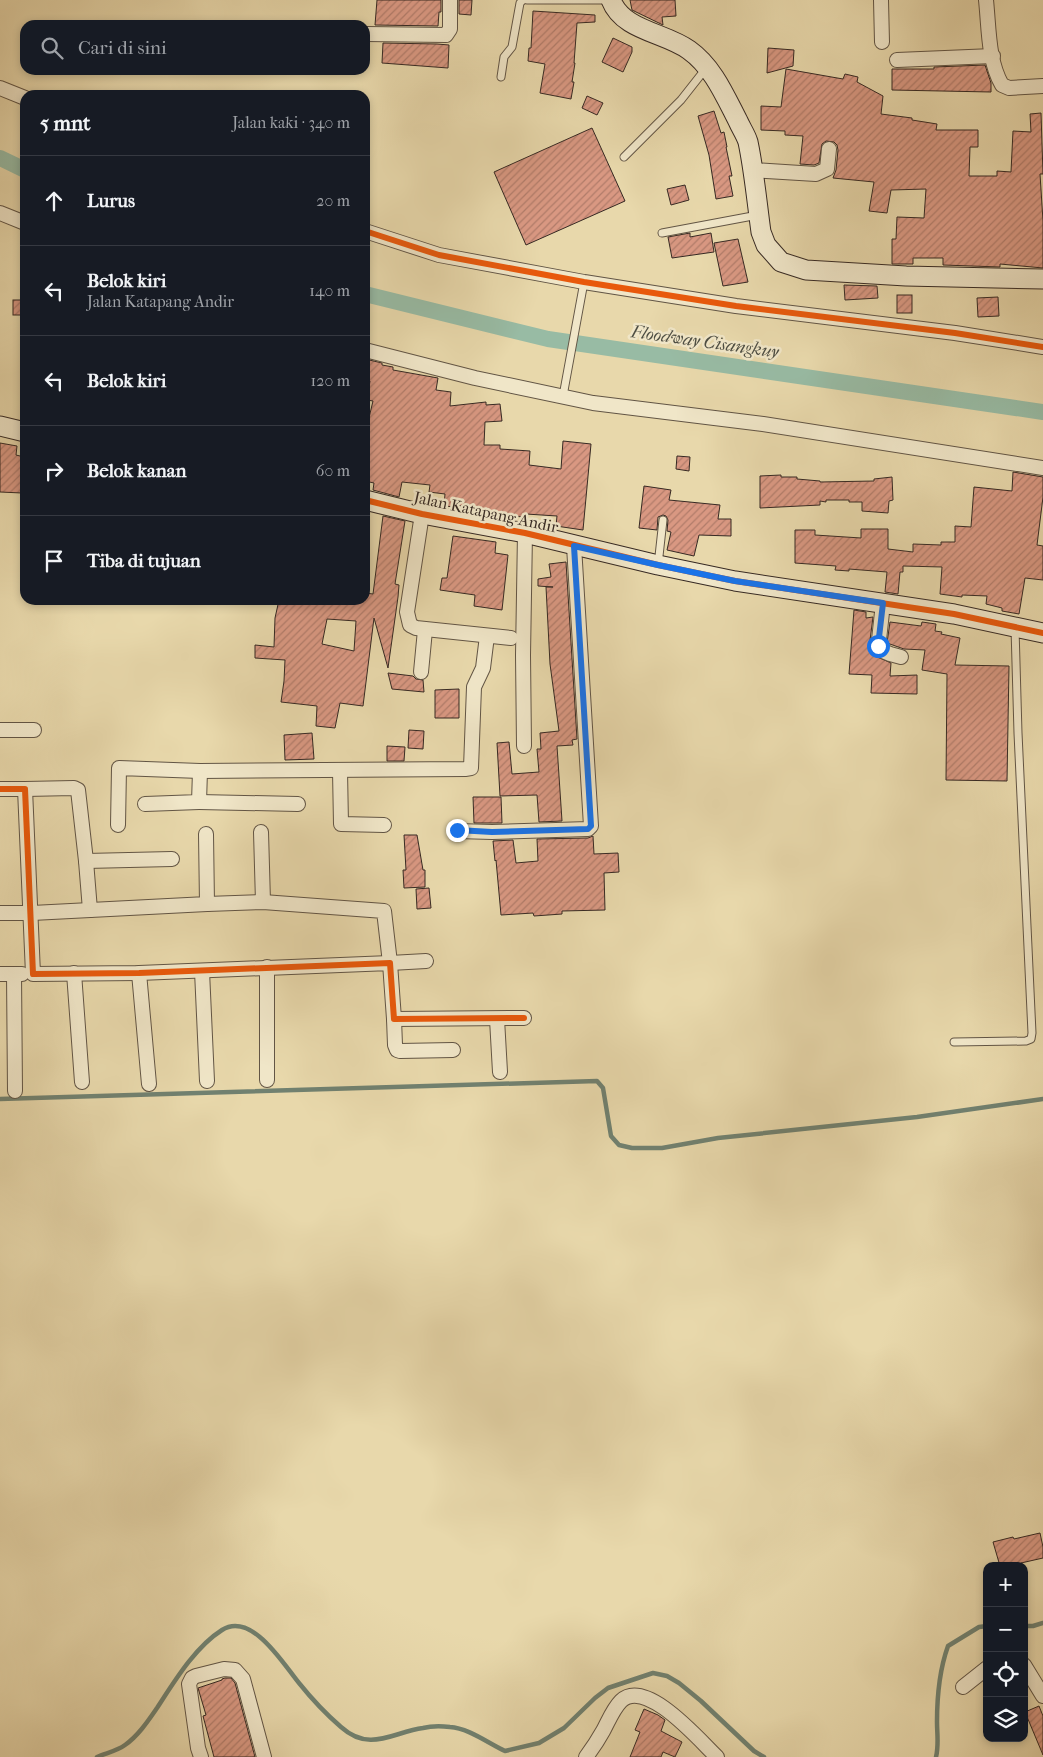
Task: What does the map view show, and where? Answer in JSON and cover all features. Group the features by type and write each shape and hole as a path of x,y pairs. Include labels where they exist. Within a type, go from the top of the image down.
{"street":[{"path":"370,34 446,35 450,29 450,0"},
{"path":"610,0 614,9 622,17 634,25 672,39 690,50 707,67 726,97 748,140 761,232 766,245 781,262 806,270 906,276 1043,279"},
{"path":"882,0 882,42"},
{"path":"986,0 993,56 997,76 1002,85 1009,88 1043,86"},
{"path":"898,60 993,56"},
{"path":"0,88 20,96"},
{"path":"752,170 816,174 827,169 829,149"},
{"path":"0,213 20,221"},
{"path":"370,233 439,255 584,282 736,306 955,333 1043,347"},
{"path":"370,351 475,378 593,403 773,426 1043,468"},
{"path":"0,426 20,431"},
{"name":"Jalan Katapang Andir","path":"370,501 735,581 954,614 1043,633"},
{"path":"422,514 407,612 410,625 426,630 511,638"},
{"path":"524,746 523,655 526,534"},
{"path":"457,830 492,832 588,829 591,826 574,546"},
{"path":"883,603 878,648 890,654 900,656"},
{"path":"421,672 426,630"},
{"path":"118,825 119,768 200,771 340,771 471,768 474,687 483,668 487,636"},
{"path":"0,730 34,730"},
{"path":"199,802 200,771"},
{"path":"340,771 341,824 384,825"},
{"path":"0,789 74,788 78,790 90,910"},
{"path":"25,789 32,913 33,974"},
{"path":"145,804 199,802 298,804"},
{"path":"261,832 263,902"},
{"path":"206,834 207,904"},
{"path":"86,861 172,859"},
{"path":"0,913 263,902 384,911 396,1050 400,1052 453,1050"},
{"path":"15,1092 7,974 139,973 426,961"},
{"path":"267,967 267,1080"},
{"path":"202,971 207,1081"},
{"path":"74,973 82,1082"},
{"path":"139,973 149,1084"},
{"path":"394,1019 524,1018"},
{"path":"497,1019 500,1072"},
{"path":"201,1757 198,1748 189,1684 192,1678 196,1676 224,1669 235,1670 243,1679 264,1757"},
{"path":"963,1687 983,1671"},
{"path":"1028,1672 1043,1696"},
{"path":"586,1757 601,1736 619,1702 628,1697 636,1696 652,1700 666,1709 717,1757"}],"lane":[{"path":"501,77 504,57 512,47 519,8 525,0 610,0"},
{"path":"624,157 681,100 707,67"},
{"path":"662,233 759,214"},
{"path":"563,396 584,282"},
{"path":"658,565 663,520"},
{"path":"954,1042 1026,1041 1031,1039 1032,1033 1019,759 1015,627"}],"building":[{"path":"377,0 441,0 438,26 375,25"},
{"path":"459,0 472,0 471,15 459,14"},
{"path":"630,0 675,0 676,16 662,17 663,25 632,10"},
{"path":"533,11 595,15 595,22 577,23 572,82 574,82 571,99 540,93 545,64 528,61 529,48 531,48"},
{"path":"613,38 632,47 632,52 623,72 602,62"},
{"path":"383,43 449,45 448,68 382,63"},
{"path":"768,48 794,50 793,66 767,73"},
{"path":"985,65 991,83 991,92 892,90 892,69 934,69 934,67"},
{"path":"786,69 843,79 845,74 858,77 857,82 883,96 881,114 912,118 912,120 937,124 936,130 978,130 978,147 970,147 969,176 997,176 997,171 1011,172 1013,131 1031,132 1030,114 1041,113 1043,174 1040,174 1043,268 1000,264 1000,267 943,265 943,258 913,258 913,264 892,264 892,239 896,239 897,217 924,218 926,189 891,190 887,213 869,211 874,182 833,178 836,170 838,150 834,142 826,141 822,144 819,163 814,165 800,164 803,136 785,135 785,131 761,130 761,106 781,107"},
{"path":"587,96 603,103 597,115 582,108"},
{"path":"714,111 721,133 724,132 732,176 729,176 733,196 716,199 709,155 698,116"},
{"path":"592,128 625,201 526,245 494,172"},
{"path":"685,185 689,200 671,205 667,189"},
{"path":"690,233 690,237 711,233 714,252 672,258 668,237"},
{"path":"738,239 748,282 723,286 714,243"},
{"path":"844,285 877,286 878,298 845,300"},
{"path":"897,295 912,295 912,313 897,313"},
{"path":"998,297 999,316 978,317 977,298"},
{"path":"13,300 20,300 20,315 13,315"},
{"path":"370,360 393,367 393,370 438,378 436,390 451,392 450,406 486,402 486,405 500,404 502,421 485,422 484,445 500,445 500,449 530,451 529,465 561,469 563,441 591,444 583,530 556,526 557,516 526,514 526,517 508,516 507,518 488,515 489,511 456,505 456,507 444,506 445,494 429,492 430,485 402,482 399,497 373,490 374,483 370,482 370,414 373,401 370,400"},
{"path":"0,443 17,446 16,455 20,456 20,493 0,492"},
{"path":"677,456 690,457 689,471 676,469"},
{"path":"1013,472 1043,477 1043,497 1037,545 1043,546 1043,580 1025,578 1019,614 1002,611 1002,608 986,604 987,596 962,595 962,597 940,594 942,567 903,566 903,572 900,572 898,594 885,592 887,572 849,569 849,571 835,570 836,566 795,563 795,530 815,530 815,535 861,538 861,529 888,529 888,549 913,552 913,544 941,545 941,542 955,542 955,526 971,527 974,487 1012,491"},
{"path":"781,475 781,477 797,477 797,479 820,482 874,481 874,479 892,477 893,500 889,501 888,513 862,511 862,502 849,502 849,500 820,501 820,505 760,508 760,476"},
{"path":"644,486 671,490 669,500 720,505 718,519 731,519 731,536 699,535 694,556 667,550 671,532 667,531 668,520 666,516 658,517 657,530 639,528"},
{"path":"383,516 405,521 395,584 399,585 398,597 388,668 374,618 363,706 340,703 335,728 316,726 317,706 281,702 285,660 255,658 255,645 274,647 275,618 278,605 370,605 370,594 373,594","holes":["327,619 356,621 354,651 322,644"]},
{"path":"453,536 496,542 495,553 508,555 502,610 474,606 475,595 440,590 442,578 447,578"},
{"path":"566,562 577,739 572,740 573,745 557,746 562,821 539,822 537,795 500,796 497,743 509,742 512,774 539,772 537,749 541,749 540,733 559,731 550,664 546,587 553,587 538,586 538,579 551,577 549,564"},
{"path":"854,610 866,612 866,618 873,617 869,648 871,654 891,663 890,676 917,675 917,694 871,693 872,675 849,674"},
{"path":"890,622 921,626 922,622 936,624 935,631 960,638 955,665 1009,666 1007,781 946,780 947,674 922,670 925,650 904,649 887,643"},
{"path":"388,673 413,676 416,679 423,680 424,692 392,689"},
{"path":"459,689 459,718 435,718 435,690"},
{"path":"409,730 424,731 423,749 408,748"},
{"path":"312,733 314,759 285,760 284,735"},
{"path":"387,746 405,747 404,761 387,761"},
{"path":"473,797 501,797 502,823 474,823"},
{"path":"404,835 417,835 423,870 425,870 425,887 404,888 403,870 406,870"},
{"path":"593,836 594,854 618,853 619,872 604,873 605,910 562,911 562,914 534,916 533,913 501,915 493,841 513,840 516,863 538,861 537,839 588,838"},
{"path":"429,888 431,908 417,909 416,889"},
{"path":"1040,1533 1043,1558 1025,1562 999,1562 993,1542 1013,1537 1014,1539"},
{"path":"225,1678 231,1678 235,1683 255,1757 214,1757 203,1716 206,1715 198,1688"},
{"path":"1039,1706 1043,1716 1043,1755 1028,1719 1028,1711"},
{"path":"644,1709 665,1720 661,1731 682,1742 675,1757 663,1752 661,1757 630,1757 640,1732 635,1730"}],"waterway":[{"name":"Floodway Cisangkuy","path":"0,158 20,168"},
{"name":"Floodway Cisangkuy","path":"370,295 548,339 1043,412"},
{"path":"0,1099 597,1081 603,1088 611,1136 619,1145 632,1148 662,1148 718,1138 917,1117 1043,1099"},
{"path":"1028,1626 1043,1623"},
{"path":"97,1757 122,1747 130,1741 146,1723 194,1655 212,1637 222,1630 233,1626 245,1628 256,1634 276,1653 324,1711 341,1727 362,1739 382,1739 412,1730 436,1726 464,1730 505,1751 539,1743 564,1728 608,1688 653,1673 667,1676 679,1683 754,1751 764,1757"},
{"path":"936,1757 939,1684 948,1646 979,1627 983,1626"}],"cycle path":[{"path":"370,233 439,255 584,282 736,306 955,333 1043,347"},
{"path":"370,501 422,514 525,533 658,565 735,581 954,614 1043,633"},
{"path":"0,789 25,789 33,974 139,973 390,963 394,1019 524,1018"}],"route":[{"path":"457,830 492,832 588,829 591,826 574,546 735,581 883,603 878,646"}]}
